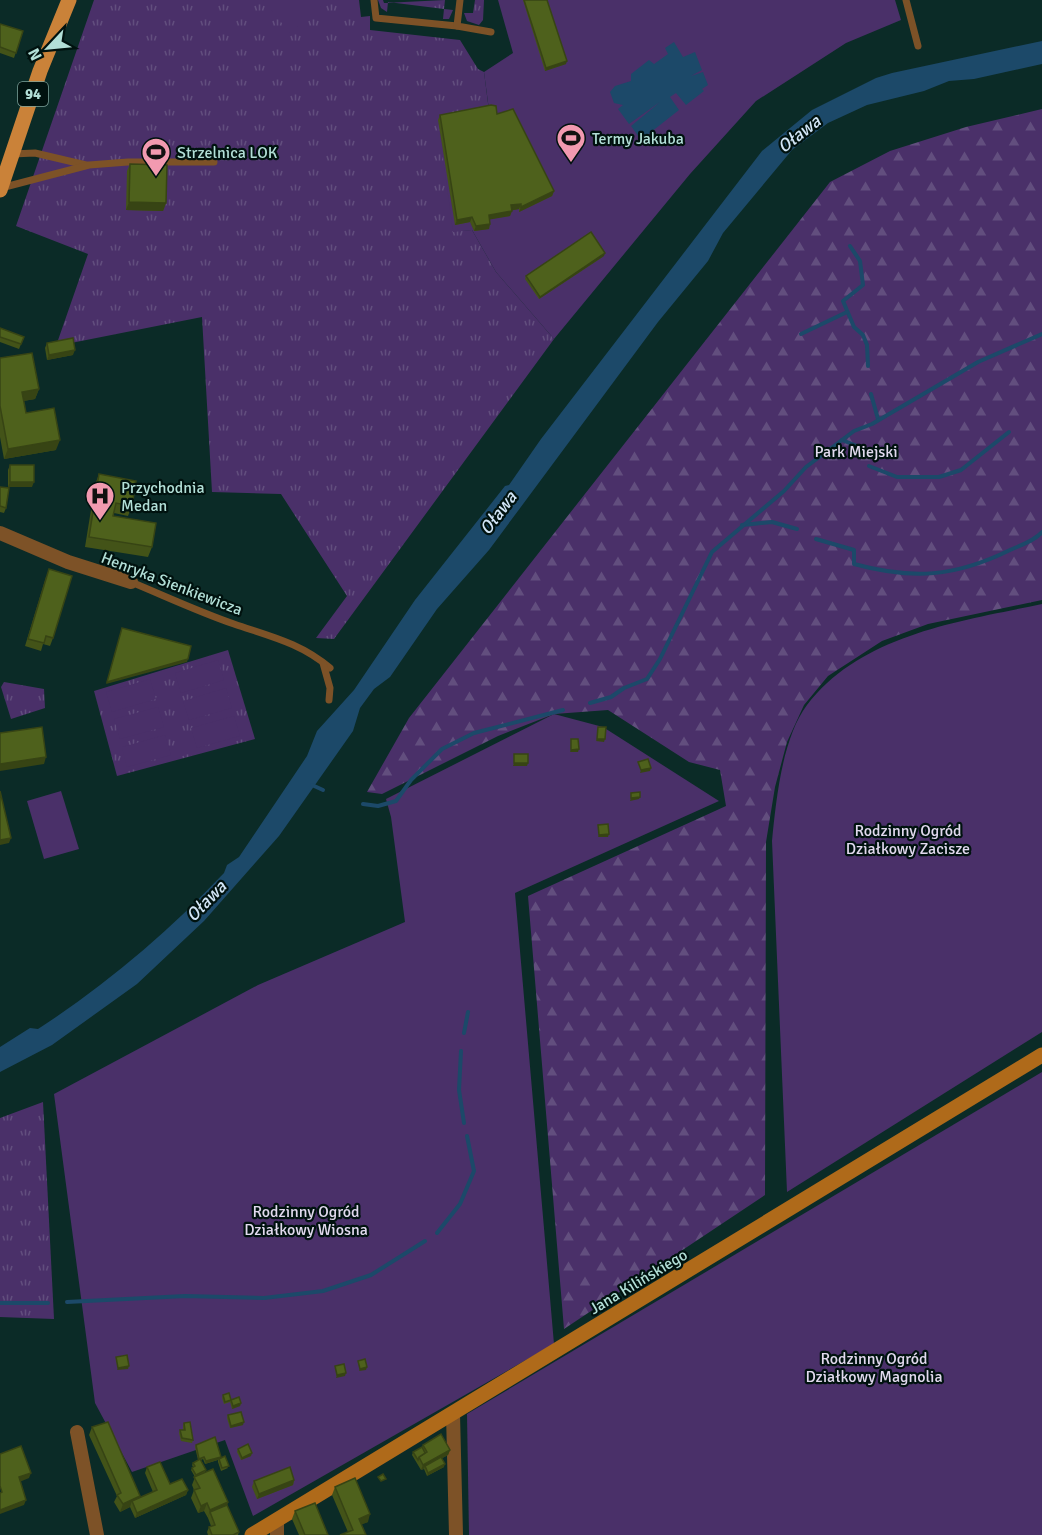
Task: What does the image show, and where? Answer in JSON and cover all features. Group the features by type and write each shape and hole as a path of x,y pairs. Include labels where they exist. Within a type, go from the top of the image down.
{"main road":[{"name":"94","path":"0,189 40,71 69,0"}],"street":[{"name":"Henryka Sienkiewicza","path":"0,533 68,562 131,582"},
{"name":"Jana Kilińskiego","path":"258,1533 277,1527 453,1414 1042,1055"},
{"path":"453,1414 456,1535"},
{"path":"77,1432 98,1535"}],"lane":[{"path":"374,0 376,18 457,26 491,32"},
{"path":"457,26 460,0"},
{"path":"906,0 918,45"},
{"path":"12,154 35,153 89,165"},
{"path":"0,189 89,165 128,162 214,162"},
{"name":"Henryka Sienkiewicza","path":"131,582 232,624 282,638 330,668"},
{"path":"323,663 330,688 329,700"}],"green space":[{"path":"94,0 359,0 361,17 370,16 370,30 460,40 478,69 484,72 489,111 453,231 472,230 496,272 554,339 334,639 316,638 347,596 281,494 212,492 202,317 56,346 88,254 16,226"},
{"path":"263,0 328,0 290,33"},
{"path":"378,0 388,3 387,12 381,8"},
{"path":"445,0 444,9 393,3"},
{"path":"475,0 484,0 483,20 479,25 467,21 464,13 473,13"},
{"name":"Termy Jakuba","path":"498,0 895,0 901,20 846,43 756,101 690,174 554,339 496,272 472,230 453,232 438,120 489,110 484,72 513,53"},
{"path":"444,9 453,10 449,19 443,19"},
{"name":"Park Miejski","path":"1042,109 1042,600 928,624 882,641 828,676 804,705 787,742 775,787 766,842 765,1195 564,1329 528,896 726,806 720,770 689,762 608,710 554,714 498,736 382,794 367,792 409,718 830,182 890,151 966,127"},
{"name":"Rodzinny Ogród Działkowy Zacisze","path":"1042,604 1042,1032 787,1192 772,841 782,770 798,719 807,705 829,681 855,662 884,646 946,625"},
{"path":"228,650 255,739 117,776 94,691"},
{"path":"218,660 224,680 181,693 175,673"},
{"path":"150,679 156,699 112,712 106,692"},
{"path":"4,682 44,689 45,708 11,719 1,687"},
{"path":"226,688 232,708 189,720 183,701"},
{"path":"158,707 164,727 120,739 114,719"},
{"name":"Rodzinny Ogród Działkowy Wiosna","path":"554,714 603,727 719,801 515,893 554,1344 253,1516 225,1440 132,1472 95,1403 54,1094 258,985 405,922 391,817 386,799"},
{"path":"234,716 240,736 197,748 191,728"},
{"path":"165,735 171,755 127,767 122,747"},
{"path":"61,791 79,849 44,859 27,801"},
{"name":"Rodzinny Ogród Działkowy Magnolia","path":"1042,1072 1042,1535 469,1535 467,1414"},
{"path":"43,1102 54,1319 0,1317 0,1118"}],"water":[{"name":"Oława","path":"1042,41 1042,64 974,79 949,81 924,91 867,105 828,123 792,150 723,233 708,261 658,322 489,550 437,609 390,677 374,689 360,708 353,731 279,836 204,921 137,984 52,1045 0,1072 0,1047 30,1028 38,1029 136,957 224,873 227,865 239,857 307,756 317,731 354,690 415,600 505,486 509,485 541,439 762,151 812,110 876,78"},
{"path":"674,42 683,57 695,52 702,70 691,76 703,72 708,85 686,105 676,93 670,97 679,110 641,140 631,126 660,102 629,124 618,109 623,105 614,103 610,92 615,86 631,81 631,74 649,60 654,64 668,54 665,48"}],"building":[{"path":"524,0 547,0 567,61 546,68"},
{"path":"0,24 23,31 16,53 0,47"},
{"path":"496,106 497,114 513,109 554,191 521,207 521,204 511,205 512,211 489,215 490,224 476,226 472,217 457,220 440,115"},
{"path":"130,164 167,165 166,203 129,202"},
{"path":"591,232 605,253 540,297 526,276"},
{"path":"0,328 24,337 21,344 0,337"},
{"path":"73,338 75,350 49,355 47,343"},
{"path":"32,353 39,389 22,392 26,413 54,408 60,440 8,449 0,406 0,358"},
{"path":"10,465 34,465 34,482 10,482"},
{"name":"Przychodnia Medan","path":"99,474 136,481 132,506 116,503 113,516 156,523 152,547 89,537"},
{"path":"0,487 9,488 6,508 0,506"},
{"path":"49,569 72,576 53,638 46,636 44,643 28,639"},
{"path":"122,628 191,646 188,659 107,682"},
{"path":"42,727 46,757 0,764 0,733"},
{"path":"598,727 606,727 605,739 597,739"},
{"path":"571,739 578,739 579,749 571,750"},
{"path":"514,754 528,754 528,763 514,763"},
{"path":"648,759 651,768 641,770 638,762"},
{"path":"0,791 11,838 0,840"},
{"path":"640,792 640,797 631,798 631,793"},
{"path":"608,824 609,834 599,835 598,825"},
{"path":"127,1355 129,1366 118,1368 116,1357"},
{"path":"365,1359 367,1367 360,1369 358,1361"},
{"path":"344,1364 346,1373 337,1375 335,1366"},
{"path":"229,1393 231,1400 225,1402 223,1395"},
{"path":"239,1397 241,1403 233,1406 231,1400"},
{"path":"241,1412 244,1422 231,1426 228,1415"},
{"path":"108,1422 140,1496 123,1504 117,1495 121,1493 92,1427"},
{"path":"190,1422 193,1440 182,1438 180,1430 185,1430 184,1423"},
{"path":"441,1434 450,1450 423,1465 419,1457 427,1452 423,1445"},
{"path":"215,1437 221,1457 206,1461 204,1457 199,1459 196,1445"},
{"path":"248,1444 252,1453 242,1458 238,1449"},
{"path":"21,1446 31,1473 19,1477 26,1500 0,1510 0,1493 2,1492 0,1454"},
{"path":"422,1447 425,1453 418,1460 413,1452"},
{"path":"225,1456 229,1466 222,1468 219,1459"},
{"path":"441,1457 445,1464 428,1473 425,1466"},
{"path":"200,1459 206,1470 196,1475 192,1468 195,1466 193,1463"},
{"path":"160,1462 170,1484 182,1479 188,1490 137,1513 132,1501 157,1490 147,1467"},
{"path":"290,1467 294,1480 259,1494 254,1481"},
{"path":"213,1469 228,1502 210,1510 207,1503 201,1506 194,1490 200,1488 194,1477"},
{"path":"383,1474 386,1479 381,1481 378,1477"},
{"path":"355,1478 370,1514 359,1519 366,1535 340,1535 353,1530 335,1487"},
{"path":"315,1503 328,1535 305,1535 295,1511"},
{"path":"227,1505 239,1532 233,1535 212,1535 209,1527 215,1525 210,1512"}],"waterway":[{"path":"850,246 860,261 863,285 843,301 854,327 863,335 867,345 868,366"},
{"path":"801,334 847,312"},
{"path":"590,703 611,697 624,688 647,679 660,659 712,552 784,491 806,467 854,431 872,424 978,362 1042,334"},
{"path":"871,394 878,419"},
{"path":"869,466 897,477 939,477 961,470 1009,432"},
{"path":"842,440 857,446"},
{"path":"742,525 772,522 797,529"},
{"path":"816,539 854,550 854,564 915,574 952,571 971,566 1027,542 1042,532"},
{"path":"363,804 378,806 396,801 411,780 442,749 474,733 563,710"},
{"path":"312,785 323,790"},
{"path":"464,1033 468,1012"},
{"path":"461,1051 459,1090 464,1123"},
{"path":"437,1233 460,1204 474,1171 467,1136"},
{"path":"67,1302 185,1296 264,1298 323,1291 371,1275 425,1241"},
{"path":"0,1303 48,1303"}],"place":[{"name":"Termy Jakuba","path":"571,164"},
{"name":"Strzelnica LOK","path":"156,178"},
{"name":"Przychodnia Medan","path":"100,522"}]}
